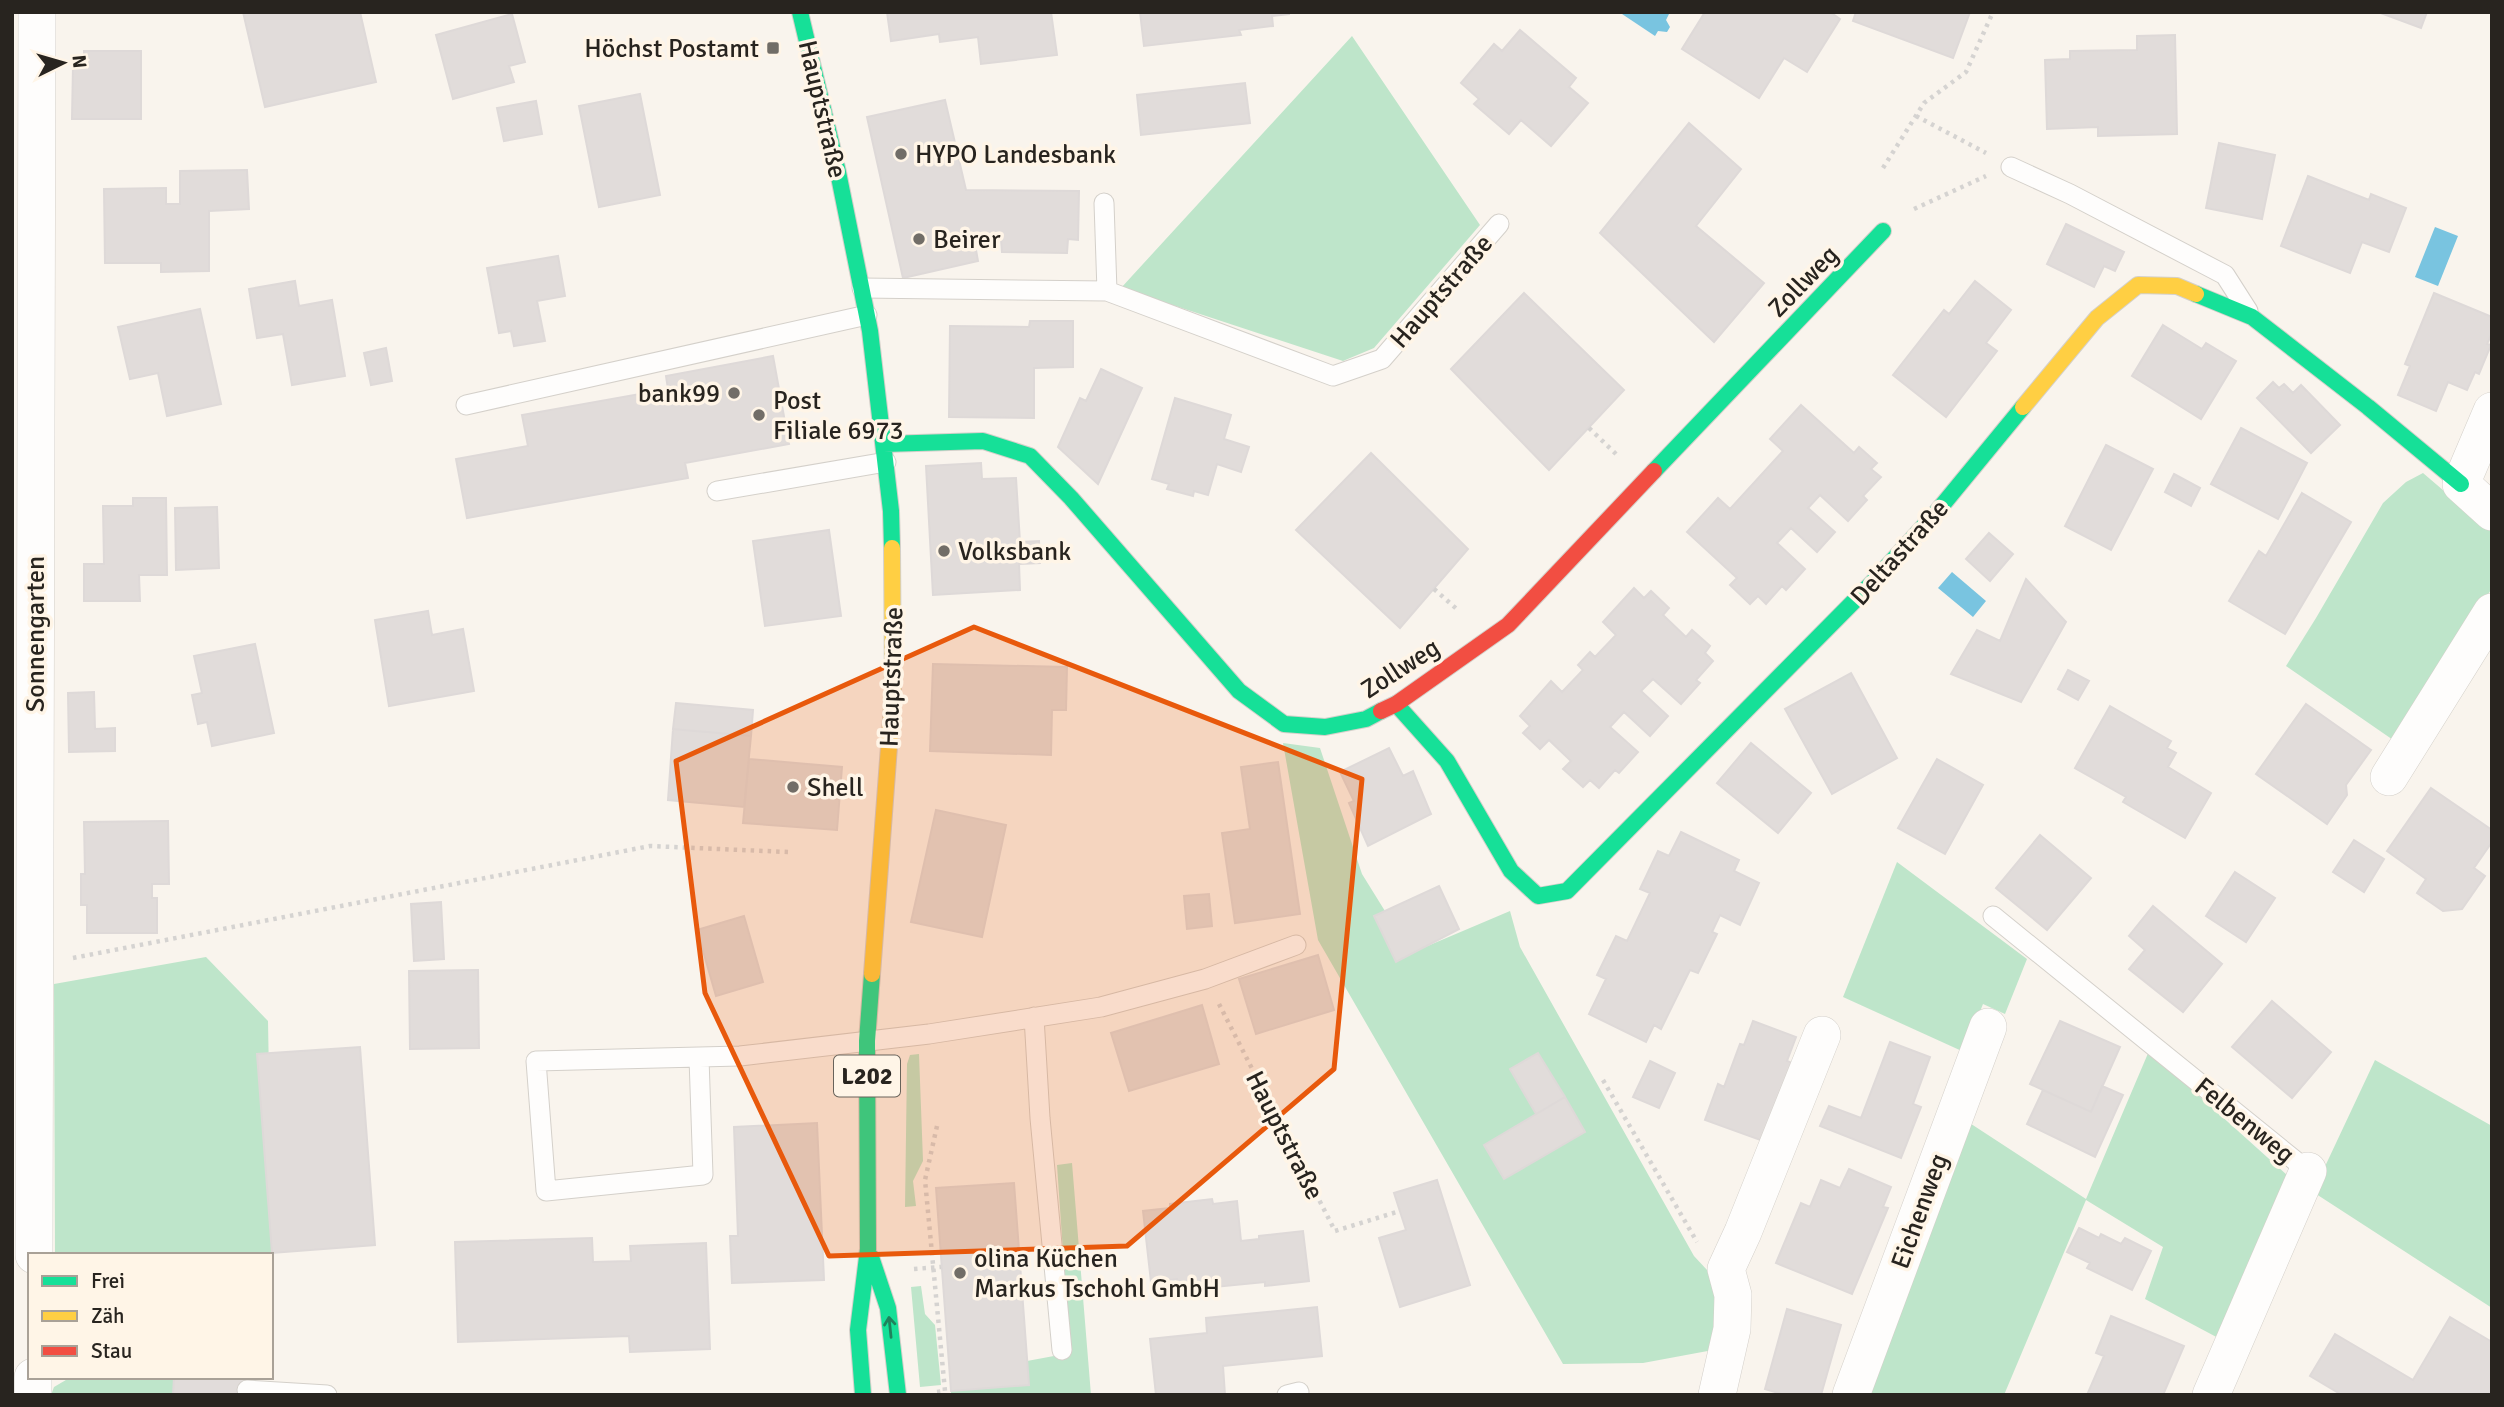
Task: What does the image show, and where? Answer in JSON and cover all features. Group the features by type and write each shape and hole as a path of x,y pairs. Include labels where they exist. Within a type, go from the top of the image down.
{"street":[{"name":"Sonnengarten","path":"34,1253 37,12"},
{"name":"Hauptstraße","path":"800,12 838,172 867,315 891,511 893,693 867,1041 868,1249 858,1330 863,1395"},
{"name":"Zollweg","path":"885,453 983,441 1030,456 1071,498 1240,691 1284,724 1325,727 1366,719 1396,704 1508,625 1883,232"},
{"name":"Deltastraße","path":"1396,704 1447,761 1511,871 1538,897 1567,891 1873,582 1935,514 2097,318 2138,285 2177,286 2252,317 2368,407 2492,512"},
{"path":"2461,484 2492,411"},
{"path":"2389,777 2492,612"},
{"name":"Eichenweg","path":"1851,1395 1988,1027"},
{"path":"1717,1395 1732,1329 1733,1294 1726,1269 1822,1035"},
{"name":"Felbenweg","path":"2211,1395 2308,1171"},
{"name":"Hauptstraße","path":"868,1249 888,1308 898,1395"}],"lane":[{"path":"2011,167 2070,194 2225,275 2252,317"},
{"path":"1104,203 1107,291"},
{"name":"Hauptstraße","path":"862,288 1107,291 1334,376 1382,359 1499,224"},
{"path":"466,405 867,315"},
{"path":"717,491 885,453"},
{"name":"Felbenweg","path":"1993,916 2308,1171"},
{"path":"699,1058 703,1175 545,1191 536,1061 740,1056 867,1041 1101,1007 1205,979 1296,945"},
{"path":"1034,1017 1040,1118 1062,1350"},
{"path":"247,1390 327,1395"}],"path":[{"path":"1883,168 1924,103 1966,72 1993,12"},
{"path":"1916,116 2011,167"},
{"path":"1883,232 1897,216 2011,167"},
{"path":"35,965 650,846 788,852"},
{"name":"Hauptstraße","path":"1205,979 1335,1231 1400,1211"},
{"path":"1603,1080 1694,1240 1726,1269"},
{"path":"932,1392 945,1391 925,1180 937,1126"},
{"path":"906,1269 941,1267"}],"highlighted area":[{"path":"974,627 1362,779 1334,1069 1127,1246 829,1256 705,993 676,761"}],"green space":[{"path":"1352,36 1480,225 1374,348 1343,361 1121,288"},
{"path":"2423,473 2492,532 2492,588 2396,742 2286,666 2383,503 2406,482"},
{"path":"1283,743 1320,748 1362,874 1411,953 1510,911 1520,947 1694,1256 1721,1285 1713,1350 1643,1363 1563,1364 1318,940"},
{"path":"1897,862 2027,959 2005,1014 1983,1004 1964,1052 1843,997"},
{"path":"206,957 268,1021 272,1253 55,1253 54,984"},
{"path":"2149,1051 2287,1175 2222,1340 2145,1299 2163,1247 2086,1200 2004,1395 1861,1395 1962,1118 2086,1199"},
{"path":"919,1054 923,1161 913,1181 916,1206 905,1207 907,1064 910,1055"},
{"path":"2375,1060 2492,1126 2492,1308 2313,1192"},
{"path":"1072,1163 1091,1395 951,1395 951,1391 1028,1385 1027,1361 1070,1353 1057,1165"},
{"path":"921,1286 925,1314 935,1325 941,1385 920,1387 911,1287"},
{"path":"68,1379 174,1379 173,1395 51,1395 54,1387"}],"water":[{"path":"1619,12 1666,12 1669,14 1666,20 1670,27 1667,32 1658,31 1655,36"},
{"path":"2435,227 2458,236 2438,286 2415,277"},
{"path":"1952,572 1986,601 1973,617 1938,588"}],"building":[{"path":"243,12 360,12 376,82 265,107"},
{"path":"887,12 1051,12 1057,55 981,64 978,37 940,42 939,34 891,41"},
{"path":"1140,12 1289,14 1272,16 1273,26 1239,30 1241,35 1144,46"},
{"path":"1705,12 1830,12 1840,19 1807,72 1784,58 1759,98 1682,49"},
{"path":"1856,12 1970,12 1953,58 1853,21"},
{"path":"2378,12 2427,12 2421,28"},
{"path":"512,14 525,62 509,66 514,82 453,99 436,35"},
{"path":"1520,30 1576,78 1569,87 1588,103 1551,146 1521,120 1509,134 1474,104 1479,99 1461,83 1494,44 1502,51"},
{"path":"2175,35 2177,134 2098,136 2098,127 2047,129 2045,60 2070,59 2070,51 2137,50 2137,36"},
{"path":"84,51 141,51 141,119 72,119 73,66 84,66"},
{"path":"1245,83 1250,123 1141,135 1137,95"},
{"path":"640,94 660,195 599,207 579,106"},
{"path":"945,100 966,190 1079,191 1078,240 1068,239 1067,253 1002,252 1001,239 974,239 978,261 903,278 867,117"},
{"path":"536,101 542,134 504,141 497,108"},
{"path":"1689,123 1741,169 1696,226 1764,283 1714,342 1600,233"},
{"path":"2219,143 2275,155 2262,219 2206,208"},
{"path":"247,170 249,209 209,211 209,271 161,272 161,263 105,263 104,189 166,188 166,204 180,204 180,171"},
{"path":"2308,176 2369,200 2371,194 2406,208 2389,252 2362,242 2350,273 2281,246"},
{"path":"2066,224 2124,252 2115,271 2104,266 2094,287 2047,264"},
{"path":"558,256 565,296 537,301 545,341 514,346 511,331 499,333 487,268"},
{"path":"295,281 299,306 332,300 345,376 292,385 283,334 257,338 249,289"},
{"path":"1975,281 2011,310 1986,343 1997,351 1946,417 1893,375 1944,310 1949,314"},
{"path":"1524,293 1624,390 1549,470 1451,369"},
{"path":"2434,293 2492,317 2492,333 2487,344 2491,345 2479,374 2475,372 2467,390 2448,382 2436,411 2398,395 2410,366 2405,364"},
{"path":"200,309 221,404 167,416 158,373 130,379 118,327"},
{"path":"1030,321 1073,321 1073,367 1034,368 1034,418 949,417 950,326 1029,327"},
{"path":"2163,325 2202,349 2206,343 2236,361 2201,419 2132,376"},
{"path":"386,348 392,381 371,385 364,353"},
{"path":"773,356 789,444 685,463 688,478 467,518 456,459 528,446 522,415 668,389 666,376"},
{"path":"1101,369 1142,388 1098,484 1058,447 1080,398 1086,401"},
{"path":"2273,382 2279,388 2284,384 2293,393 2301,385 2340,425 2311,453 2257,398"},
{"path":"1175,398 1231,415 1224,439 1249,447 1241,472 1217,464 1208,495 1194,491 1193,496 1167,489 1169,484 1152,479"},
{"path":"1801,405 1854,453 1859,447 1877,463 1871,469 1881,477 1863,496 1867,500 1848,521 1820,495 1808,508 1835,532 1817,552 1791,528 1777,543 1805,569 1786,590 1782,586 1766,604 1758,596 1750,604 1730,585 1737,578 1687,532 1718,498 1730,509 1783,451 1770,439"},
{"path":"2241,428 2307,463 2278,519 2211,484"},
{"path":"2106,445 2153,469 2111,550 2065,526"},
{"path":"1371,453 1468,549 1400,628 1296,530"},
{"path":"981,463 982,479 1016,478 1020,542 1039,541 1040,563 1019,564 1020,590 933,595 926,466"},
{"path":"2174,474 2200,488 2191,506 2165,492"},
{"path":"2302,493 2351,522 2285,634 2229,601 2259,551 2266,556"},
{"path":"133,498 166,498 167,575 139,575 140,601 84,601 84,564 104,564 103,506 133,506"},
{"path":"217,507 219,568 176,570 175,508"},
{"path":"829,530 841,616 765,626 753,541"},
{"path":"1989,533 2013,554 1990,581 1966,559"},
{"path":"2026,579 2066,622 2021,702 1951,674 1977,630 2000,641"},
{"path":"1634,588 1644,598 1651,591 1669,608 1663,615 1686,637 1692,630 1710,646 1705,653 1713,661 1696,680 1700,683 1681,704 1653,679 1641,691 1668,716 1650,736 1624,712 1610,727 1638,752 1619,773 1615,770 1599,788 1590,780 1583,787 1563,769 1571,761 1549,740 1540,749 1523,733 1530,726 1520,716 1551,681 1562,692 1583,670 1578,665 1590,652 1595,657 1616,635 1603,622"},
{"path":"428,611 432,635 463,629 474,691 389,706 375,620"},
{"path":"255,644 274,733 212,746 207,722 198,724 192,695 202,693 194,656"},
{"path":"933,664 1067,667 1066,710 1052,710 1051,755 930,751"},
{"path":"2068,670 2089,681 2078,700 2058,689"},
{"path":"1851,673 1897,758 1832,794 1785,709"},
{"path":"94,692 95,729 115,728 115,751 69,752 68,693"},
{"path":"676,703 753,710 751,736 673,729"},
{"path":"2306,704 2371,750 2346,785 2347,795 2327,824 2256,774"},
{"path":"2110,706 2171,741 2167,748 2176,753 2168,767 2211,793 2185,838 2123,802 2126,797 2075,768"},
{"path":"673,729 751,736 744,807 668,800"},
{"path":"1751,743 1811,793 1778,833 1717,783"},
{"path":"1389,748 1403,776 1413,771 1431,814 1368,846 1349,803 1354,801 1340,772"},
{"name":"Shell","path":"749,759 842,767 837,830 743,823"},
{"path":"1937,759 1983,785 1945,854 1898,828"},
{"path":"1278,762 1300,914 1235,923 1222,833 1250,829 1241,767"},
{"path":"2431,788 2492,830 2492,842 2474,868 2485,876 2462,909 2443,911 2417,893 2426,879 2387,851"},
{"path":"936,810 1006,825 982,937 911,922"},
{"path":"168,821 169,884 152,884 152,898 157,898 157,933 87,933 87,905 81,905 81,874 85,874 84,822"},
{"path":"1681,832 1739,860 1734,871 1759,883 1740,925 1720,915 1712,932 1717,934 1698,973 1690,970 1661,1029 1654,1025 1646,1042 1589,1014 1606,979 1597,975 1616,936 1627,941 1650,893 1640,889 1658,851 1669,856"},
{"path":"2040,835 2091,878 2047,930 1996,888"},
{"path":"2354,840 2384,859 2364,892 2333,872"},
{"path":"2235,872 2275,898 2246,942 2206,916"},
{"path":"1439,886 1459,929 1396,962 1374,916"},
{"path":"1209,894 1212,926 1187,929 1184,896"},
{"path":"441,902 444,959 414,961 411,904"},
{"path":"2153,906 2222,964 2183,1012 2129,969 2145,950 2129,936"},
{"path":"744,916 763,982 716,996 697,930"},
{"path":"1318,955 1334,1010 1256,1034 1239,979"},
{"path":"478,970 479,1048 410,1049 409,971"},
{"path":"2272,1001 2331,1052 2292,1098 2232,1047"},
{"path":"1202,1005 1219,1064 1129,1091 1111,1033"},
{"path":"1753,1021 1796,1037 1787,1061 1795,1064 1766,1142 1705,1120 1718,1084 1724,1087 1740,1044 1744,1045"},
{"path":"2060,1021 2120,1047 2091,1112 2030,1084"},
{"path":"1890,1042 1930,1057 1913,1104 1921,1107 1901,1158 1820,1126 1829,1106 1861,1118"},
{"path":"360,1047 375,1245 272,1253 257,1054"},
{"path":"1538,1053 1565,1097 1536,1114 1510,1069"},
{"path":"1650,1061 1675,1073 1659,1108 1633,1097"},
{"path":"2102,1086 2123,1095 2095,1157 2027,1124 2043,1090 2091,1112"},
{"path":"1565,1097 1585,1132 1504,1179 1484,1145"},
{"path":"817,1123 824,1280 732,1283 730,1236 738,1236 734,1127"},
{"path":"1849,1169 1891,1187 1883,1207 1888,1208 1852,1294 1776,1263 1801,1203 1810,1207 1821,1180 1840,1188"},
{"path":"1437,1180 1470,1285 1400,1307 1379,1238 1406,1230 1394,1193"},
{"path":"1014,1183 1029,1385 951,1391 936,1188"},
{"path":"1212,1199 1213,1204 1237,1201 1241,1241 1303,1231 1309,1281 1265,1286 1265,1282 1215,1287 1215,1281 1178,1285 1177,1279 1151,1282 1143,1211 1170,1208 1170,1204"},
{"path":"2079,1228 2099,1238 2101,1234 2121,1244 2125,1238 2151,1251 2132,1290 2087,1268 2090,1263 2067,1252"},
{"path":"592,1238 593,1262 631,1261 630,1246 706,1243 710,1349 630,1352 629,1336 458,1342 455,1242"},
{"path":"1317,1307 1322,1356 1223,1366 1225,1395 1156,1395 1150,1339 1207,1333 1206,1318"},
{"path":"1787,1309 1841,1325 1821,1395 1785,1395 1765,1389"},
{"path":"2111,1316 2184,1346 2163,1395 2087,1395 2104,1356 2096,1353"},
{"path":"2450,1317 2492,1342 2492,1389 2488,1395 2342,1395 2310,1376 2335,1334 2413,1380"},
{"path":"174,1379 247,1379 247,1395 173,1395"}],"traffic: fast":[{"path":"800,12 838,172 870,331 891,511 892,548"},
{"path":"1654,471 1883,231"},
{"path":"2196,294 2252,317 2368,407 2461,484"},
{"path":"1396,704 1447,761 1511,871 1538,896 1567,891 1873,582 1935,514 2023,407"},
{"path":"884,444 983,441 1030,456 1071,498 1239,691 1284,724 1325,727 1366,719 1381,711"},
{"path":"863,1395 858,1330 868,1249 867,1041 872,974"},
{"path":"871,1257 888,1308 898,1395"}],"traffic: slow":[{"path":"2023,407 2097,318 2138,285 2177,286 2196,294"},
{"path":"872,974 893,693 892,548"}],"traffic: jam":[{"path":"1381,711 1396,704 1508,625 1654,471"}],"place":[{"name":"Höchst Postamt","path":"773,48"},
{"name":"HYPO Landesbank","path":"901,154"},
{"name":"Beirer","path":"919,239"},
{"name":"bank99","path":"734,393"},
{"name":"Post Filiale 6973","path":"759,415"},
{"name":"Volksbank","path":"944,551"},
{"name":"Shell","path":"793,787"},
{"name":"olina Küchen Markus Tschohl GmbH","path":"960,1273"}]}
